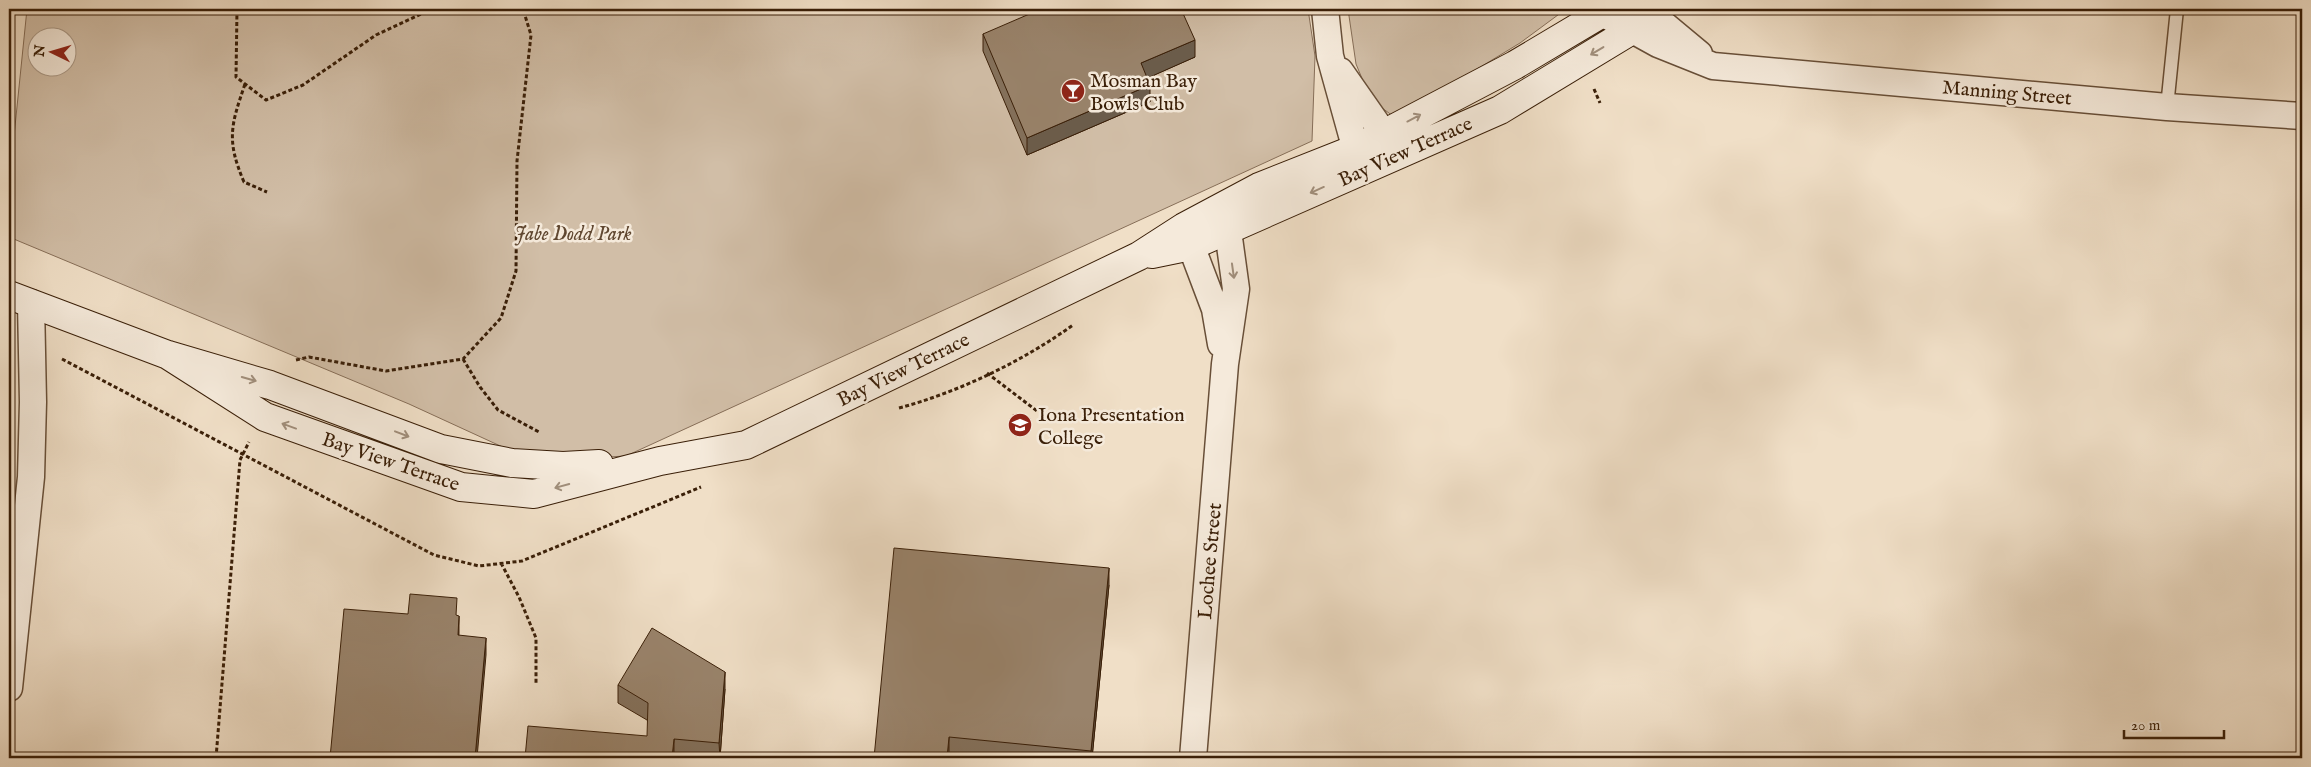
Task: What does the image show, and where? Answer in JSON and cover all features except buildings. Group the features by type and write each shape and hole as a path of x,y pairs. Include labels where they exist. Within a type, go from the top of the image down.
{"street":[{"path":"1325,9 1330,56 1359,160"},
{"name":"Manning Street","path":"1605,11 1645,15 1713,66 2167,107 2302,116"},
{"name":"Bay View Terrace","path":"20,299 168,355 270,385 441,449 512,463 562,466 660,461 746,445 1139,256 1226,217 1259,188 1359,160 1389,145 1515,65 1605,11"},
{"name":"Bay View Terrace","path":"1389,145 1500,110 1645,15"},
{"path":"1330,56 1389,145"},
{"name":"Lochee Street","path":"1193,758 1225,364 1236,289 1226,217"},
{"name":"Lochee Street","path":"1187,236 1215,310 1225,364"},
{"path":"9,688 31,477 33,402 20,299"}],"lane":[{"path":"2167,107 2177,9"}],"path":[{"path":"237,9 236,77 266,100 303,86 376,35 432,9"},
{"path":"291,361 309,357 386,371 464,359 501,318 516,271 517,161 531,35 523,9"},
{"path":"245,84 231,135 234,158 244,182 267,192"},
{"path":"464,359 480,388 498,410"},
{"path":"987,374 1037,411"},
{"path":"216,758 240,460 253,436"},
{"path":"501,563 519,597 536,638 536,683"}],"green space":[{"name":"Jabe Dodd Park","path":"27,9 1308,9 1315,56 1312,141 626,456 533,461 409,404 9,237 9,185"},
{"path":"1348,9 1566,9 1520,43 1413,108 1393,116 1371,100 1356,64"}],"place":[{"name":"Mosman Bay Bowls Club","path":"1073,91"},
{"name":"Iona Presentation College","path":"1020,425"}]}
